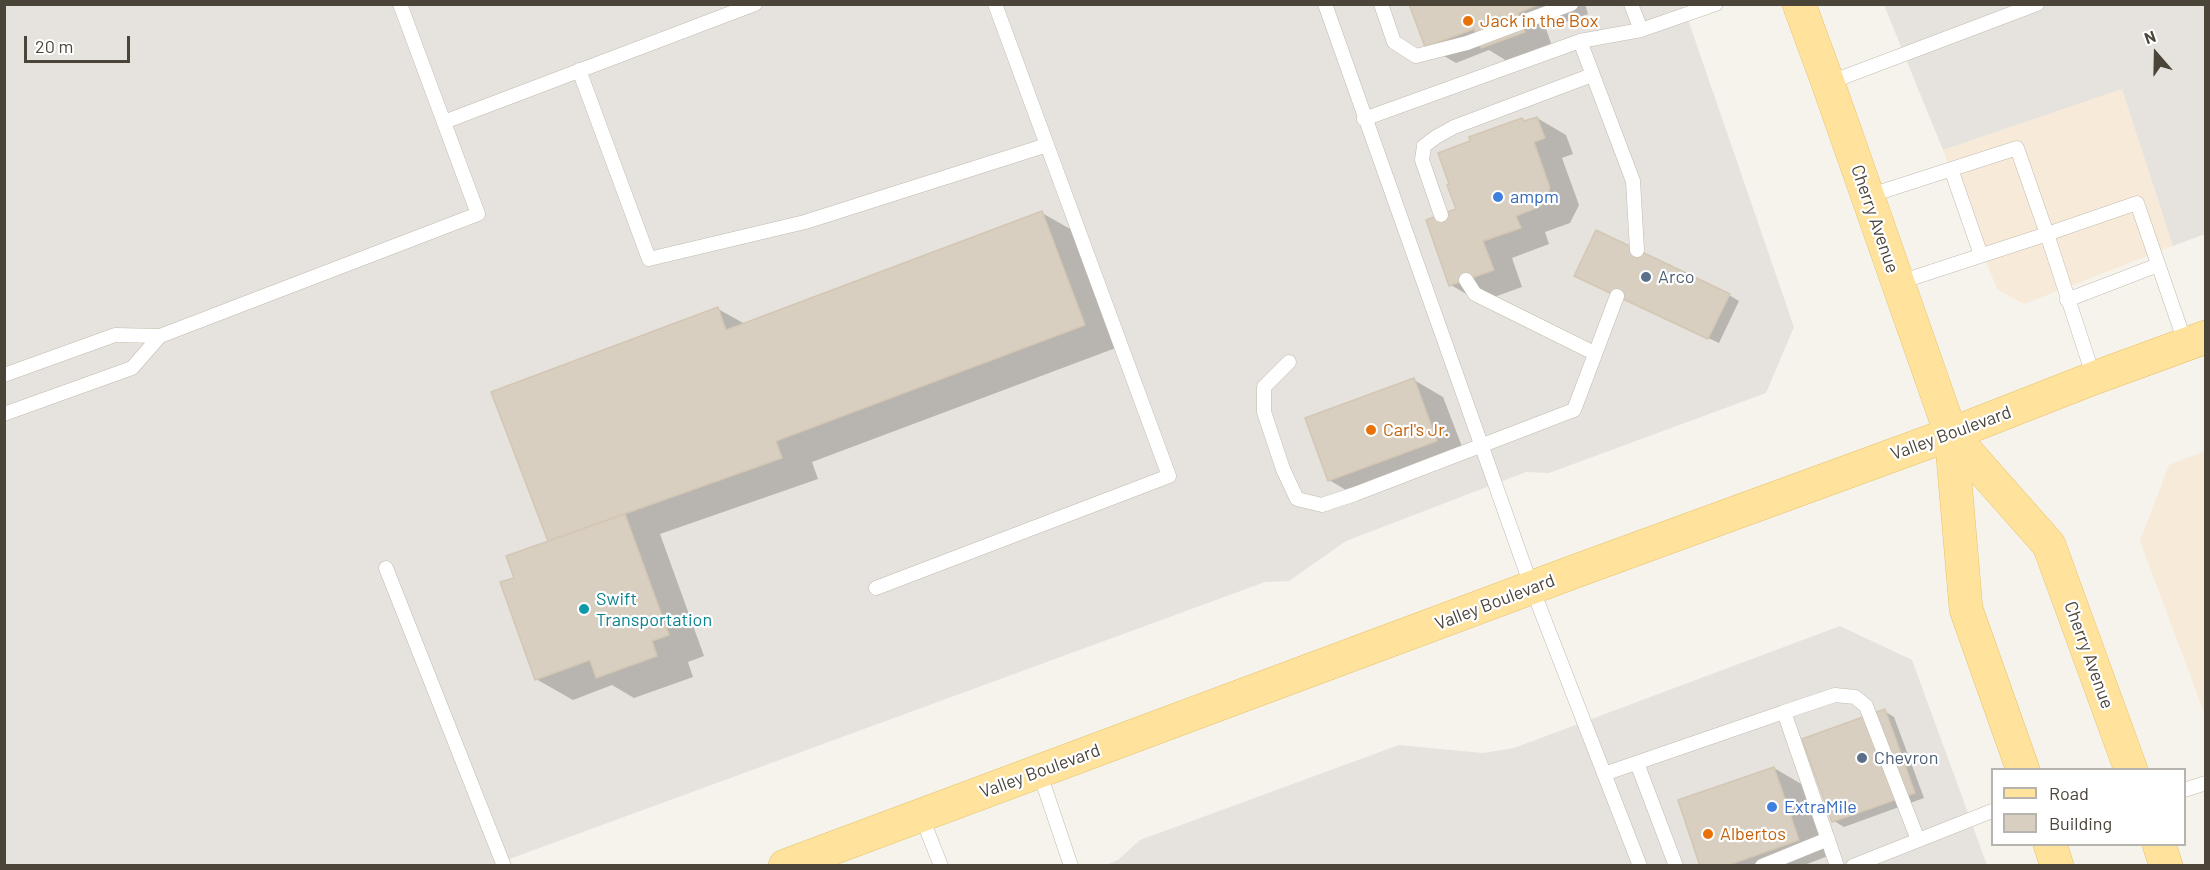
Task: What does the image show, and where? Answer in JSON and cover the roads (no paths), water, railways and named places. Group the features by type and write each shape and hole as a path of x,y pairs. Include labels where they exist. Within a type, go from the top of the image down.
{"main road":[{"name":"Cherry Avenue","path":"1799,4 1951,434 1966,609 2022,768"},
{"name":"Valley Boulevard","path":"785,866 2196,341"},
{"name":"Cherry Avenue","path":"1951,434 2049,545 2130,768"},
{"path":"2051,846 2058,866"},
{"path":"2159,846 2166,866"}],"lane":[{"path":"4,375 115,335 160,336 478,214 400,4"},
{"path":"444,122 754,4"},
{"path":"876,588 1169,476 995,4"},
{"path":"1325,4 1532,588 1640,866"},
{"path":"1381,4 1394,42 1416,56 1467,43 1571,4"},
{"path":"1631,4 1641,30"},
{"path":"1364,119 1580,41 1641,30 1716,4"},
{"path":"1828,82 2037,4"},
{"path":"1580,41 1633,181 1637,250"},
{"path":"579,70 649,259 805,222 1047,145"},
{"path":"1441,215 1422,160 1424,146 1454,127 1592,75"},
{"path":"1867,197 2017,148 2094,378"},
{"path":"1951,169 1981,255"},
{"path":"1897,283 2137,203 2158,265 2196,341"},
{"path":"2067,300 2158,265"},
{"path":"1466,280 1475,294 1594,353"},
{"path":"1289,362 1264,387 1264,412 1283,469 1298,499 1322,505 1574,410 1617,296"},
{"path":"4,414 132,368 160,336"},
{"path":"386,568 504,866"},
{"path":"1604,774 1836,695 1855,697 1866,706 1918,840"},
{"path":"1785,712 1837,866"},
{"path":"1637,763 1676,866"},
{"path":"1039,771 1071,866"},
{"path":"2186,789 2205,783"},
{"path":"1853,866 1991,811"},
{"path":"921,815 941,866"},
{"path":"1762,866 1828,839"}],"place":[{"name":"Jack in the Box","path":"1468,21"},
{"name":"ampm","path":"1498,197"},
{"name":"Arco","path":"1646,277"},
{"name":"Carl's Jr.","path":"1371,430"},
{"name":"Swift Transportation","path":"584,609"},
{"name":"Chevron","path":"1862,758"},
{"name":"ExtraMile","path":"1772,807"},
{"name":"Albertos","path":"1708,834"}]}
